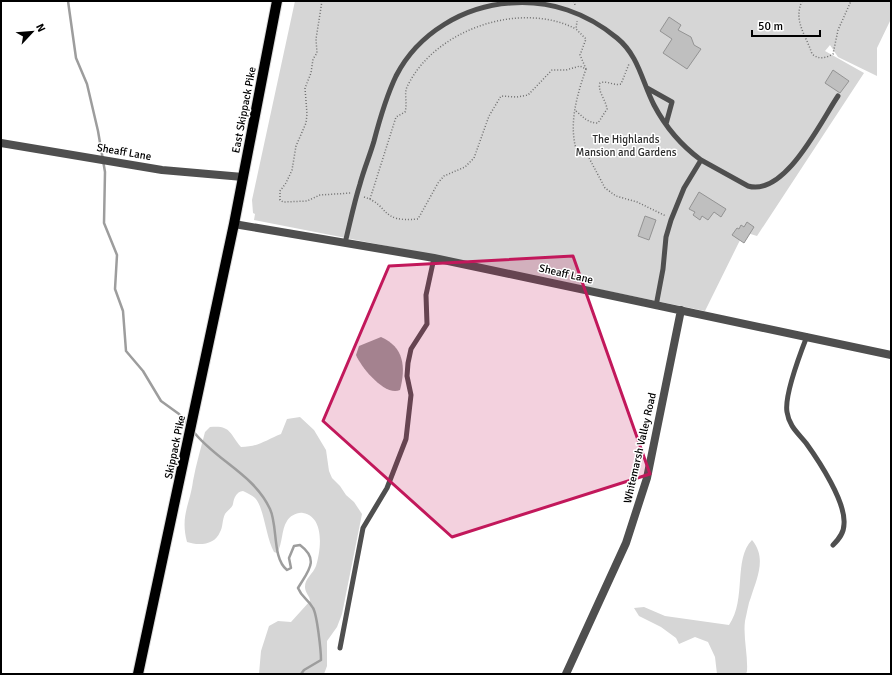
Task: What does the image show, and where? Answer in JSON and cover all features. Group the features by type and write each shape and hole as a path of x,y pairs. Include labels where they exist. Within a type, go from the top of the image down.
{"main road":[{"name":"East Skippack Pike","path":"234,224 278,1"},
{"name":"Skippack Pike","path":"138,674 234,224"}],"street":[{"name":"Sheaff Lane","path":"1,143 162,170 243,177"},
{"name":"Sheaff Lane","path":"234,224 434,258 891,355"},
{"name":"Whitemarsh Valley Road","path":"566,674 626,543 640,505 647,478 681,310"}],"lane":[{"path":"345,242 382,110 404,62 422,42 449,22 462,15 495,5 525,2 540,3 568,10 579,14 617,37 640,68 654,106 666,124 692,154 748,186 757,188 764,187 783,174 797,160 838,96"},
{"path":"647,88 672,102 666,124"},
{"path":"656,306 663,269 666,237 671,218 684,188 701,160"},
{"path":"340,648 363,528 388,488 406,439 411,395 407,376 408,363 417,338 427,324 426,295 434,258"},
{"path":"807,336 792,378 786,410 790,423 808,447 840,504 844,516 843,532 833,545"}],"path":[{"path":"322,1 316,38 317,52 312,59 311,73 305,88 307,114 306,122 296,146 292,170 280,192 279,196 283,202 307,201 320,195 348,193 370,199 387,215 396,220 418,219 438,183 444,176 465,166 474,158 489,116 501,96 517,97 528,95 552,70 566,70 580,66 586,69"},
{"path":"802,1 798,12 799,21 812,54 820,58 827,58 832,54 838,30 851,1"},
{"path":"576,29 579,14"},
{"path":"370,199 396,117 405,112 407,86 426,59 443,43 478,24 511,16 546,17 560,21 576,29 586,39 580,55 586,69 578,93 572,133 577,152 588,156 605,188 616,196 649,206 671,218"},
{"path":"575,111 592,123 598,123 607,109 607,103 600,92 600,83 621,84 626,74 628,65 634,59"}],"highlighted area":[{"path":"573,256 650,474 452,537 323,421 389,266"}],"green space":[{"name":"The Highlands Mansion and Gardens","path":"295,1 891,1 891,19 877,48 877,76 838,57 830,45 825,51 864,73 757,236 744,232 705,311 254,220 255,214 253,213 252,200"},
{"path":"300,417 314,430 326,450 329,471 332,478 354,502 362,514 342,614 337,627 327,641 327,666 324,674 259,674 261,651 269,626 278,621 291,622 310,601 305,589 305,584 316,566 318,559 320,535 318,527 310,516 303,513 294,515 287,521 277,553 274,552 258,502 254,497 243,491 236,496 231,508 225,514 222,528 218,536 211,542 197,544 187,542 185,533 186,510 205,432 210,427 222,427 226,429 241,447 247,447 281,434 287,419"},
{"path":"752,540 757,547 760,561 758,575 745,621 747,671 746,674 717,674 715,657 708,642 695,637 679,644 676,638 661,627 639,616 634,608 644,607 665,616 729,625 738,603 743,558 746,548"}],"shaded area":[{"path":"381,337 395,346 399,352 403,366 400,390 394,391 388,389 374,380 363,367 356,355 359,346"}],"building":[{"path":"669,17 681,25 678,30 691,37 694,45 701,49 687,69 663,53 672,39 660,31"},
{"path":"833,70 849,81 840,93 825,83"},
{"path":"699,192 726,209 721,217 714,212 708,220 702,216 700,220 693,215 695,212 689,209"},
{"path":"645,216 656,220 649,240 638,236"},
{"path":"747,222 754,227 744,243 732,235 737,228 739,229 741,225 744,227"}],"waterway":[{"path":"68,1 76,58 87,84 98,131 105,172 104,223 117,255 115,289 123,311 126,351 143,371 161,401 179,414 188,425"},
{"path":"193,431 202,441 254,486 263,497 272,516 277,550 282,565 287,570 291,568 289,558 294,546 300,545 310,556 310,566 298,588 313,608 316,617 321,660 304,670 301,674"}]}
